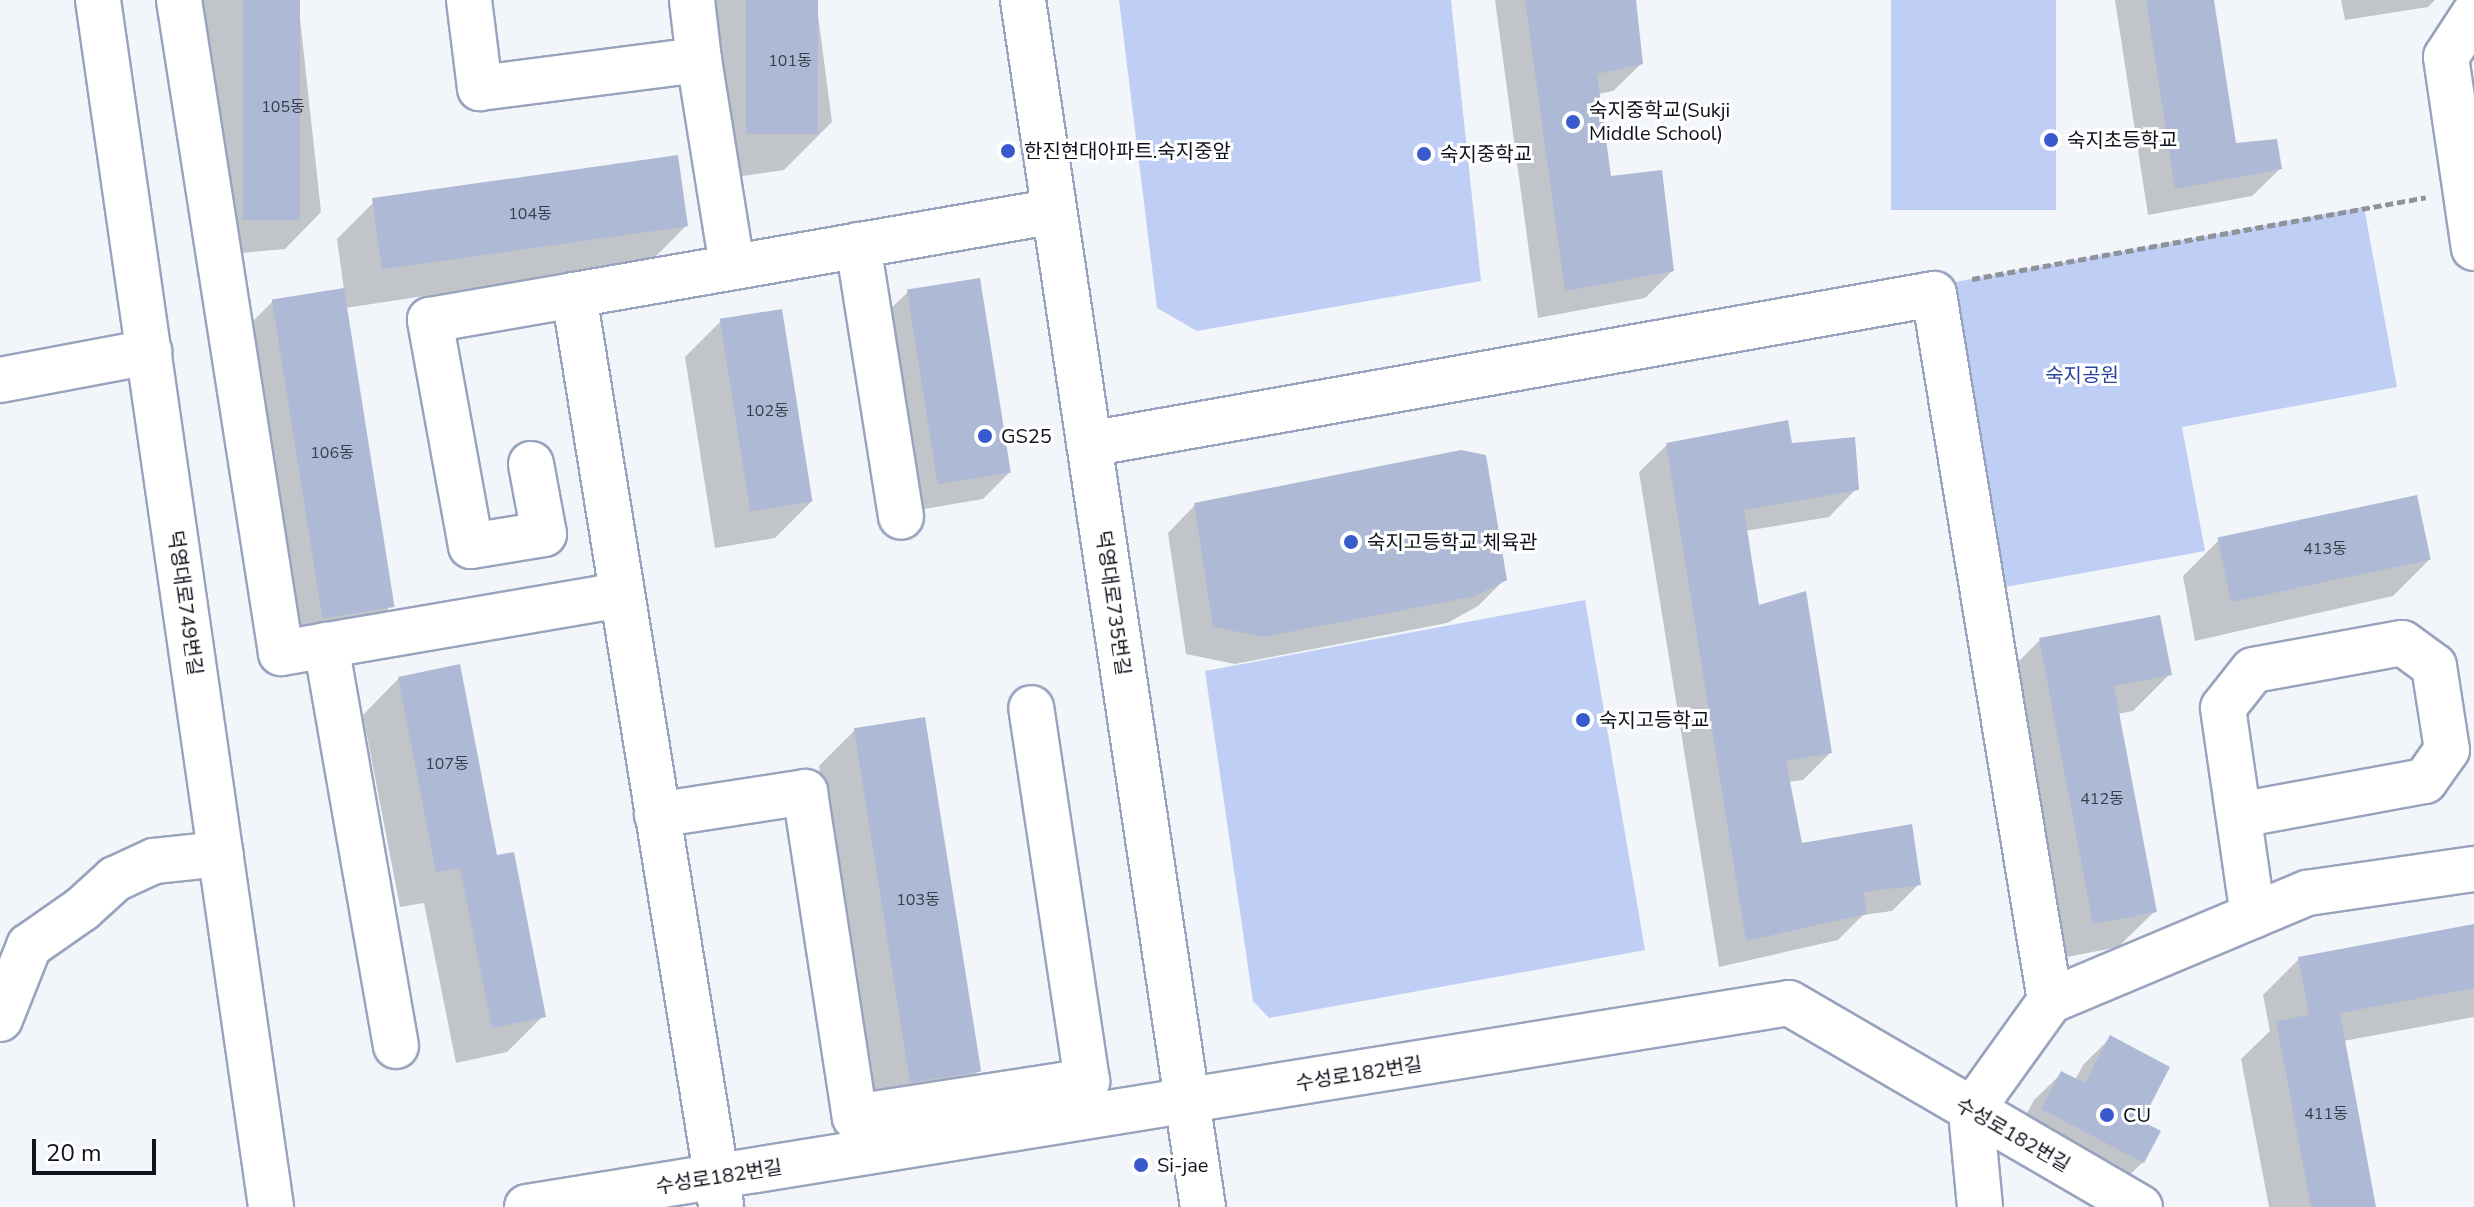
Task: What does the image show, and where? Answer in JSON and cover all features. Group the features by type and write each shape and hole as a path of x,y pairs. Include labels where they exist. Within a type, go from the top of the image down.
{"street":[{"name":"덕영대로749번길","path":"98,0 271,1207"},
{"path":"179,0 281,653 622,595"},
{"path":"469,0 480,88 699,60"},
{"path":"692,0 732,267"},
{"name":"덕영대로735번길","path":"1023,0 1203,1207"},
{"path":"2474,14 2446,57 2474,248"},
{"path":"531,464 544,534 471,546 430,320 1054,211"},
{"path":"858,245 901,517"},
{"path":"1089,444 1934,294 2050,1001"},
{"path":"574,295 718,1192"},
{"path":"0,380 149,352"},
{"path":"2239,815 2425,781 2447,750 2434,666 2402,643 2253,670 2223,708 2253,916"},
{"path":"326,645 396,1046"},
{"path":"657,815 805,792 855,1117 1087,1081 1031,708"},
{"path":"0,1019 29,946 82,909 115,879 154,861 221,854"},
{"path":"1980,1207 1971,1111 2050,1001 2307,893 2474,869"},
{"name":"수성로182번길","path":"527,1207 718,1192 1187,1103 1789,1003 2140,1207"}],"path":[{"path":"1934,294 1950,283 2466,191"}],"green space":[{"path":"1119,0 1451,0 1481,281 1197,331 1157,308"},
{"path":"1891,0 2056,0 2056,210 1891,210"},
{"name":"숙지공원","path":"2364,207 2397,387 2182,427 2205,551 2005,587 1950,283"},
{"path":"1585,600 1645,950 1269,1018 1253,1001 1205,671"}],"building":[{"path":"243,0 300,0 300,220 243,220"},
{"path":"746,0 818,0 818,134 746,134"},
{"name":"숙지중학교(Sukji Middle School)","path":"1525,0 1636,0 1643,64 1597,74 1611,176 1662,170 1674,271 1565,291"},
{"name":"숙지초등학교","path":"2146,0 2214,0 2236,143 2277,139 2282,169 2175,189"},
{"path":"678,155 688,226 382,269 372,198"},
{"path":"980,278 1011,473 938,484 907,290"},
{"path":"344,288 395,607 322,618 272,299"},
{"path":"782,309 813,502 750,511 720,319"},
{"name":"숙지고등학교","path":"1788,420 1792,443 1855,437 1859,490 1744,510 1759,605 1806,591 1832,753 1786,761 1802,843 1912,824 1921,885 1863,892 1867,914 1746,941 1666,443"},
{"name":"숙지고등학교 체육관","path":"1461,450 1486,455 1507,580 1476,596 1264,637 1213,627 1194,503"},
{"path":"2417,495 2431,560 2231,602 2217,537"},
{"path":"2160,615 2172,675 2114,686 2157,912 2093,924 2039,638"},
{"path":"460,664 497,855 514,852 546,1017 492,1028 460,868 436,872 398,677"},
{"path":"925,717 981,1072 910,1083 854,728"},
{"path":"2474,924 2474,988 2340,1013 2376,1207 2311,1207 2276,1021 2309,1015 2298,957"},
{"path":"2110,1035 2170,1067 2142,1121 2161,1131 2144,1163 2041,1109 2061,1071 2085,1083"}],"place":[{"name":"숙지중학교(Sukji Middle School)","path":"1573,122"},
{"name":"숙지초등학교","path":"2051,140"},
{"name":"한진현대아파트.숙지중앞","path":"1008,151"},
{"name":"숙지중학교","path":"1424,154"},
{"name":"GS25","path":"985,436"},
{"name":"숙지고등학교 체육관","path":"1351,542"},
{"name":"숙지고등학교","path":"1583,720"},
{"name":"CU","path":"2107,1115"},
{"name":"Si-jae","path":"1141,1165"}]}
